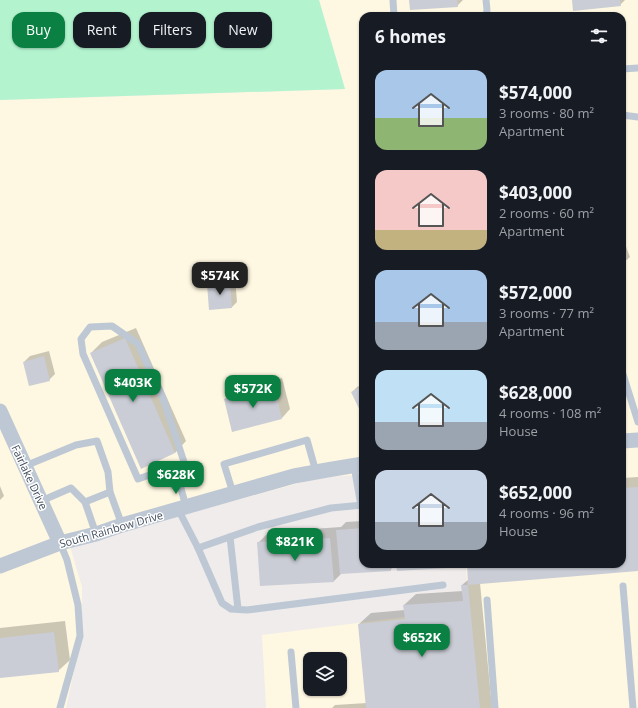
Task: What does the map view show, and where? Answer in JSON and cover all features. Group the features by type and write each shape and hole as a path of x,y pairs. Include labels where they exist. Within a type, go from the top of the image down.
{"street":[{"name":"Fairlake Drive","path":"0,411 60,543"},
{"path":"626,441 638,440"},
{"name":"South Rainbow Drive","path":"0,566 60,543 96,534 122,525 294,476 359,465"}],"lane":[{"path":"393,0 394,12"},
{"path":"486,0 486,12"},
{"path":"626,69 638,68"},
{"path":"626,116 638,117"},
{"path":"112,326 138,344 163,398 185,465 175,466 138,479 83,354 81,338 90,327 112,326"},
{"path":"626,384 638,422"},
{"path":"233,494 224,464 307,440 316,472"},
{"path":"25,466 76,445 97,441 108,472 110,492 122,525"},
{"path":"175,466 182,508 222,603 231,609 247,610 443,585"},
{"path":"41,501 71,488 85,502 96,534"},
{"path":"85,502 110,492"},
{"path":"198,548 258,527 331,508 359,505"},
{"path":"230,537 238,609"},
{"path":"60,543 67,560 78,605 80,636 60,708"},
{"path":"623,586 633,708"},
{"path":"487,600 495,708"},
{"path":"291,652 296,708"}],"shaded area":[{"path":"319,0 638,0 638,708 266,708 262,635 468,609 466,568 626,568 626,12 359,12 359,475 321,477 70,546 82,587 82,634 66,708 0,708 0,100 345,89"}],"green space":[{"path":"0,0 319,0 345,89 0,100"}],"building":[{"path":"409,0 457,0 458,7 410,10"},
{"path":"572,0 620,0 621,6 573,11"},
{"path":"230,282 232,308 209,310 207,284"},
{"path":"125,338 175,453 141,469 90,353"},
{"path":"44,356 50,381 29,386 23,362"},
{"path":"274,386 282,419 232,432 224,399"},
{"path":"359,388 359,409 351,392"},
{"path":"638,487 638,571 468,585 467,568 626,568 626,488"},
{"path":"359,528 359,568 391,568 391,571 340,574 336,530"},
{"path":"330,538 334,582 260,586 257,542"},
{"path":"397,568 447,568 397,571"},
{"path":"461,585 468,585 480,708 366,708 358,624 405,619 403,605 463,601"},
{"path":"54,632 59,672 0,678 0,638"}]}
